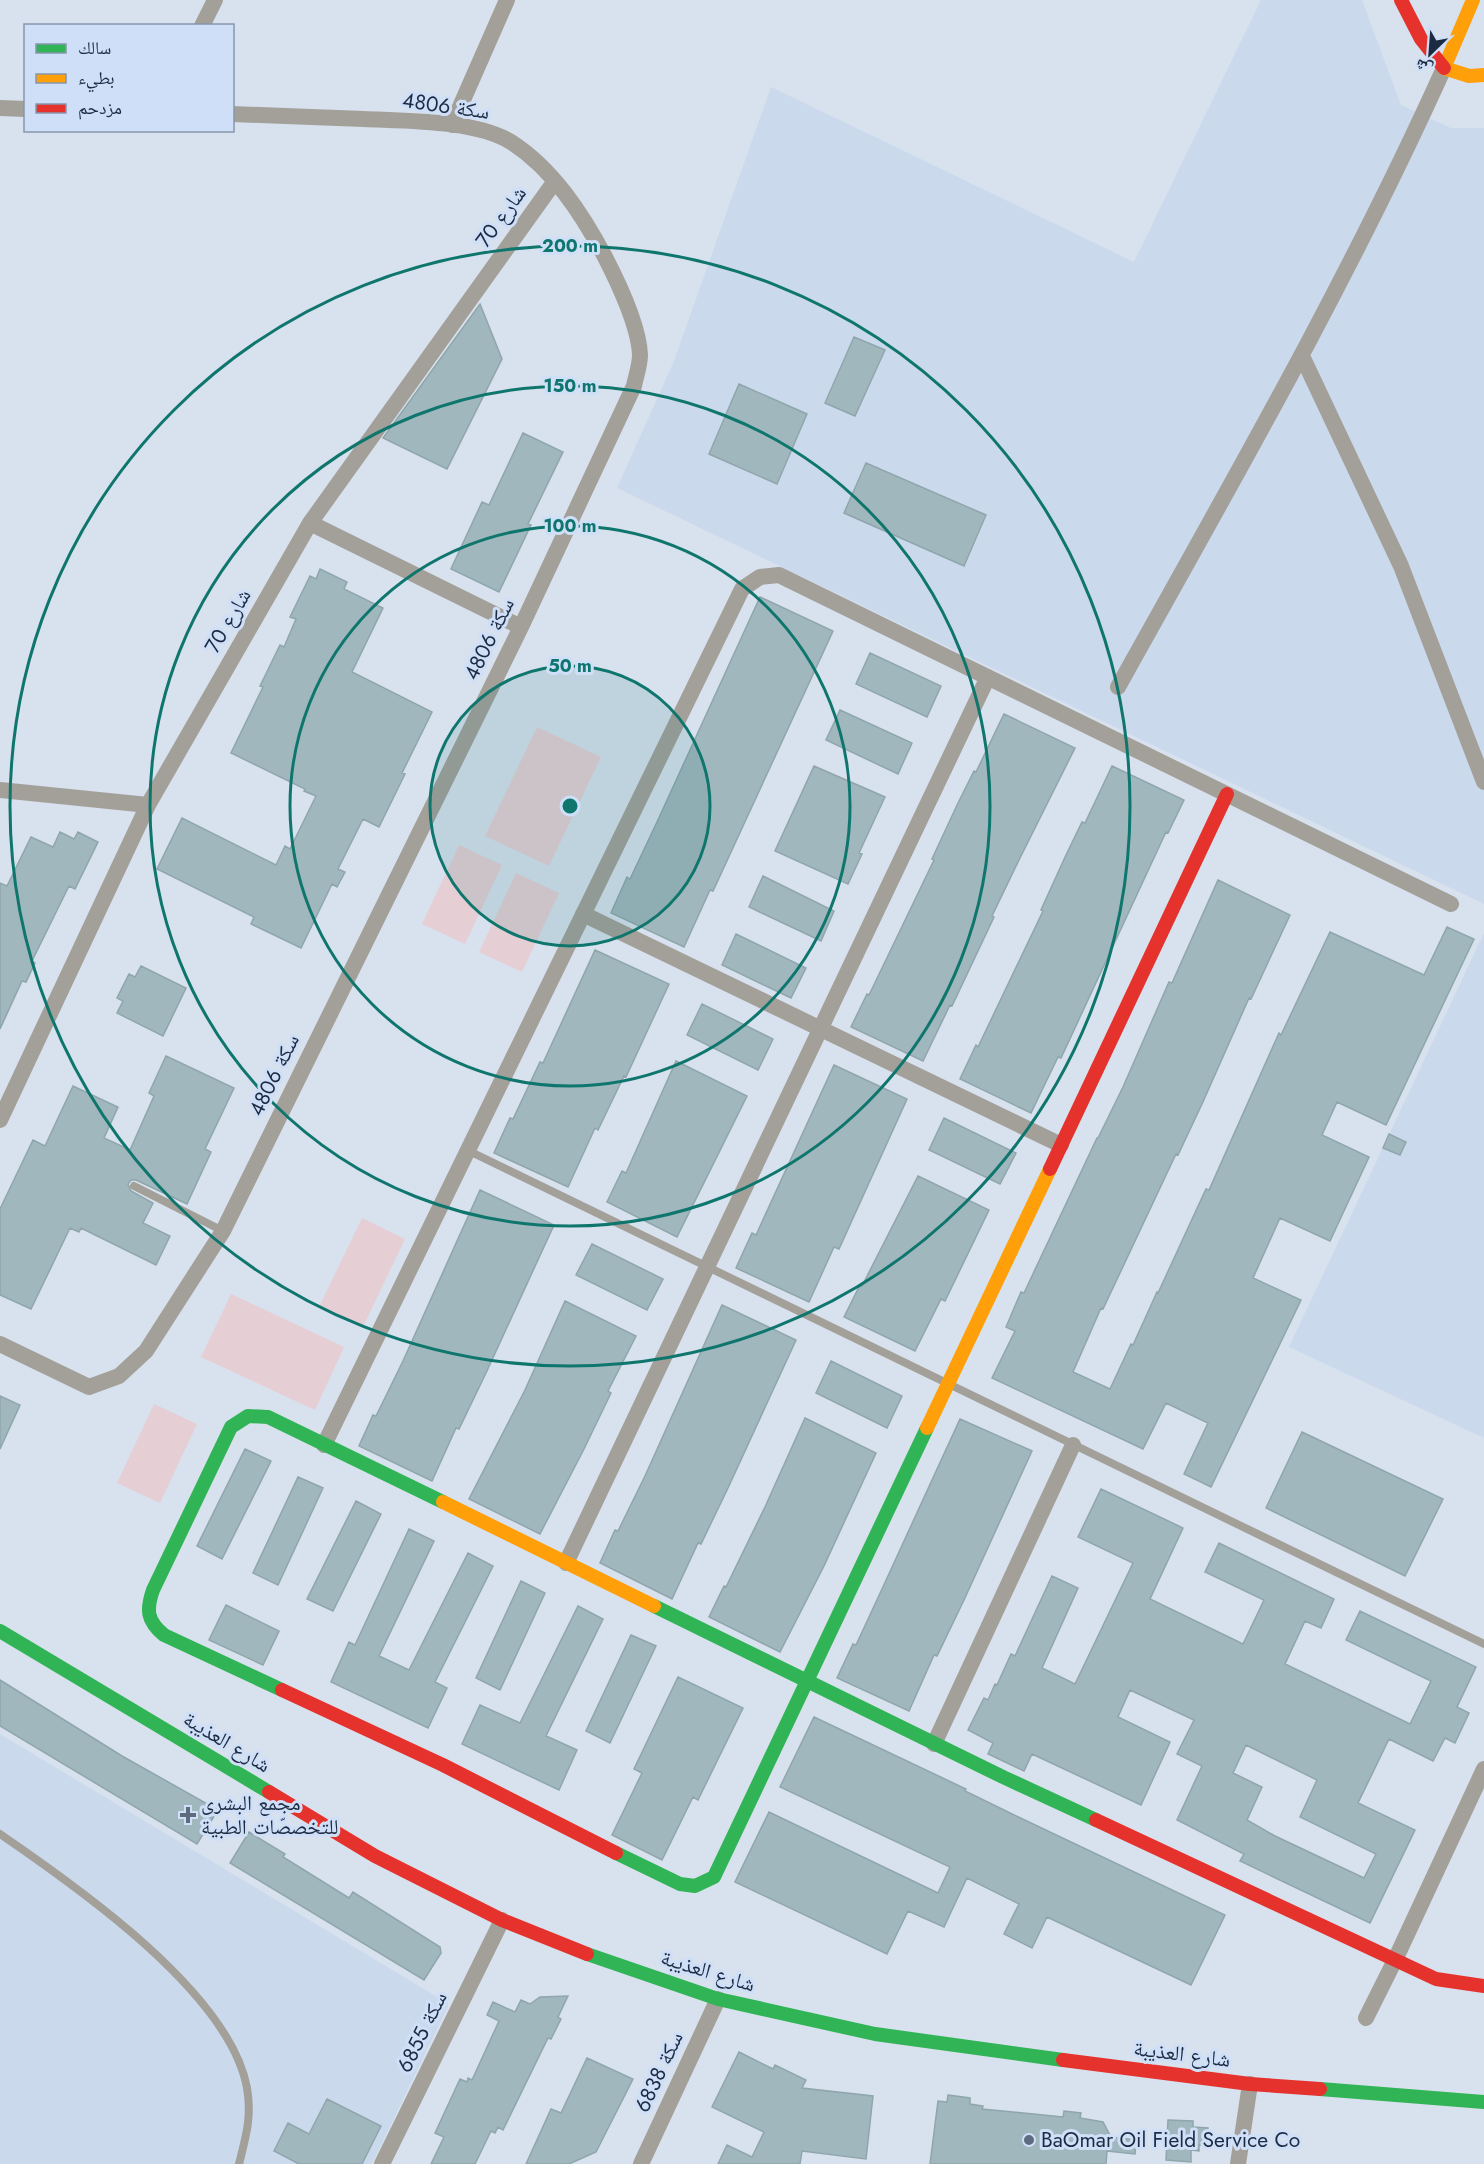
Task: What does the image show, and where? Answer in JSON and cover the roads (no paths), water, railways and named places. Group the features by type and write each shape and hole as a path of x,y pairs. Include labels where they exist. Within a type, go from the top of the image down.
{"main road":[{"path":"1401,0 1421,39 1444,68 1469,76 1484,75"},
{"path":"1444,68 1473,0"},
{"path":"1227,794 948,1384 807,1681 714,1876 700,1886 686,1887 673,1882 442,1766 164,1635 153,1627 148,1614 147,1605 231,1426 255,1415 275,1421 807,1681 934,1744 1395,1960 1436,1979 1484,1986"},
{"name":"شارع العذيبة","path":"0,1631 375,1856 502,1920 608,1962 718,1999 875,2034 1005,2053 1250,2084 1484,2102"}],"street":[{"path":"203,24 216,0"},
{"path":"452,125 507,0"},
{"path":"1118,687 1302,356 1423,115 1444,68"},
{"path":"0,108 24,109"},
{"name":"سكة 4806","path":"0,1344 89,1387 120,1376 146,1351 223,1231 521,627 634,386 640,356 637,332 611,267 591,230 555,181 510,141 476,129 435,123 234,114"},
{"name":"شارع 70","path":"0,1120 148,805 310,523 555,181"},
{"path":"1302,356 1401,566 1484,782"},
{"path":"310,523 521,627"},
{"path":"324,1445 742,589 760,578 779,575 1451,904"},
{"path":"566,1563 988,678"},
{"path":"1,792 148,805"},
{"path":"583,914 1061,1145"},
{"path":"934,1744 1073,1445"},
{"path":"1366,2019 1484,1768"},
{"name":"سكة 6855","path":"382,2164 502,1920"},
{"name":"سكة 6838","path":"641,2164 718,1999"},
{"path":"1238,2164 1250,2084"}],"lane":[{"path":"467,1150 1484,1644"},
{"path":"134,1186 223,1231"},
{"path":"0,1834 77,1888 134,1935 182,1980 215,2019 235,2050 247,2087 250,2123 239,2164"}],"place":[{"name":"مجمع البشرى للتخصصّات الطبية","path":"188,1815"},
{"name":"BaOmar Oil Field Service Co","path":"1029,2140"}]}
